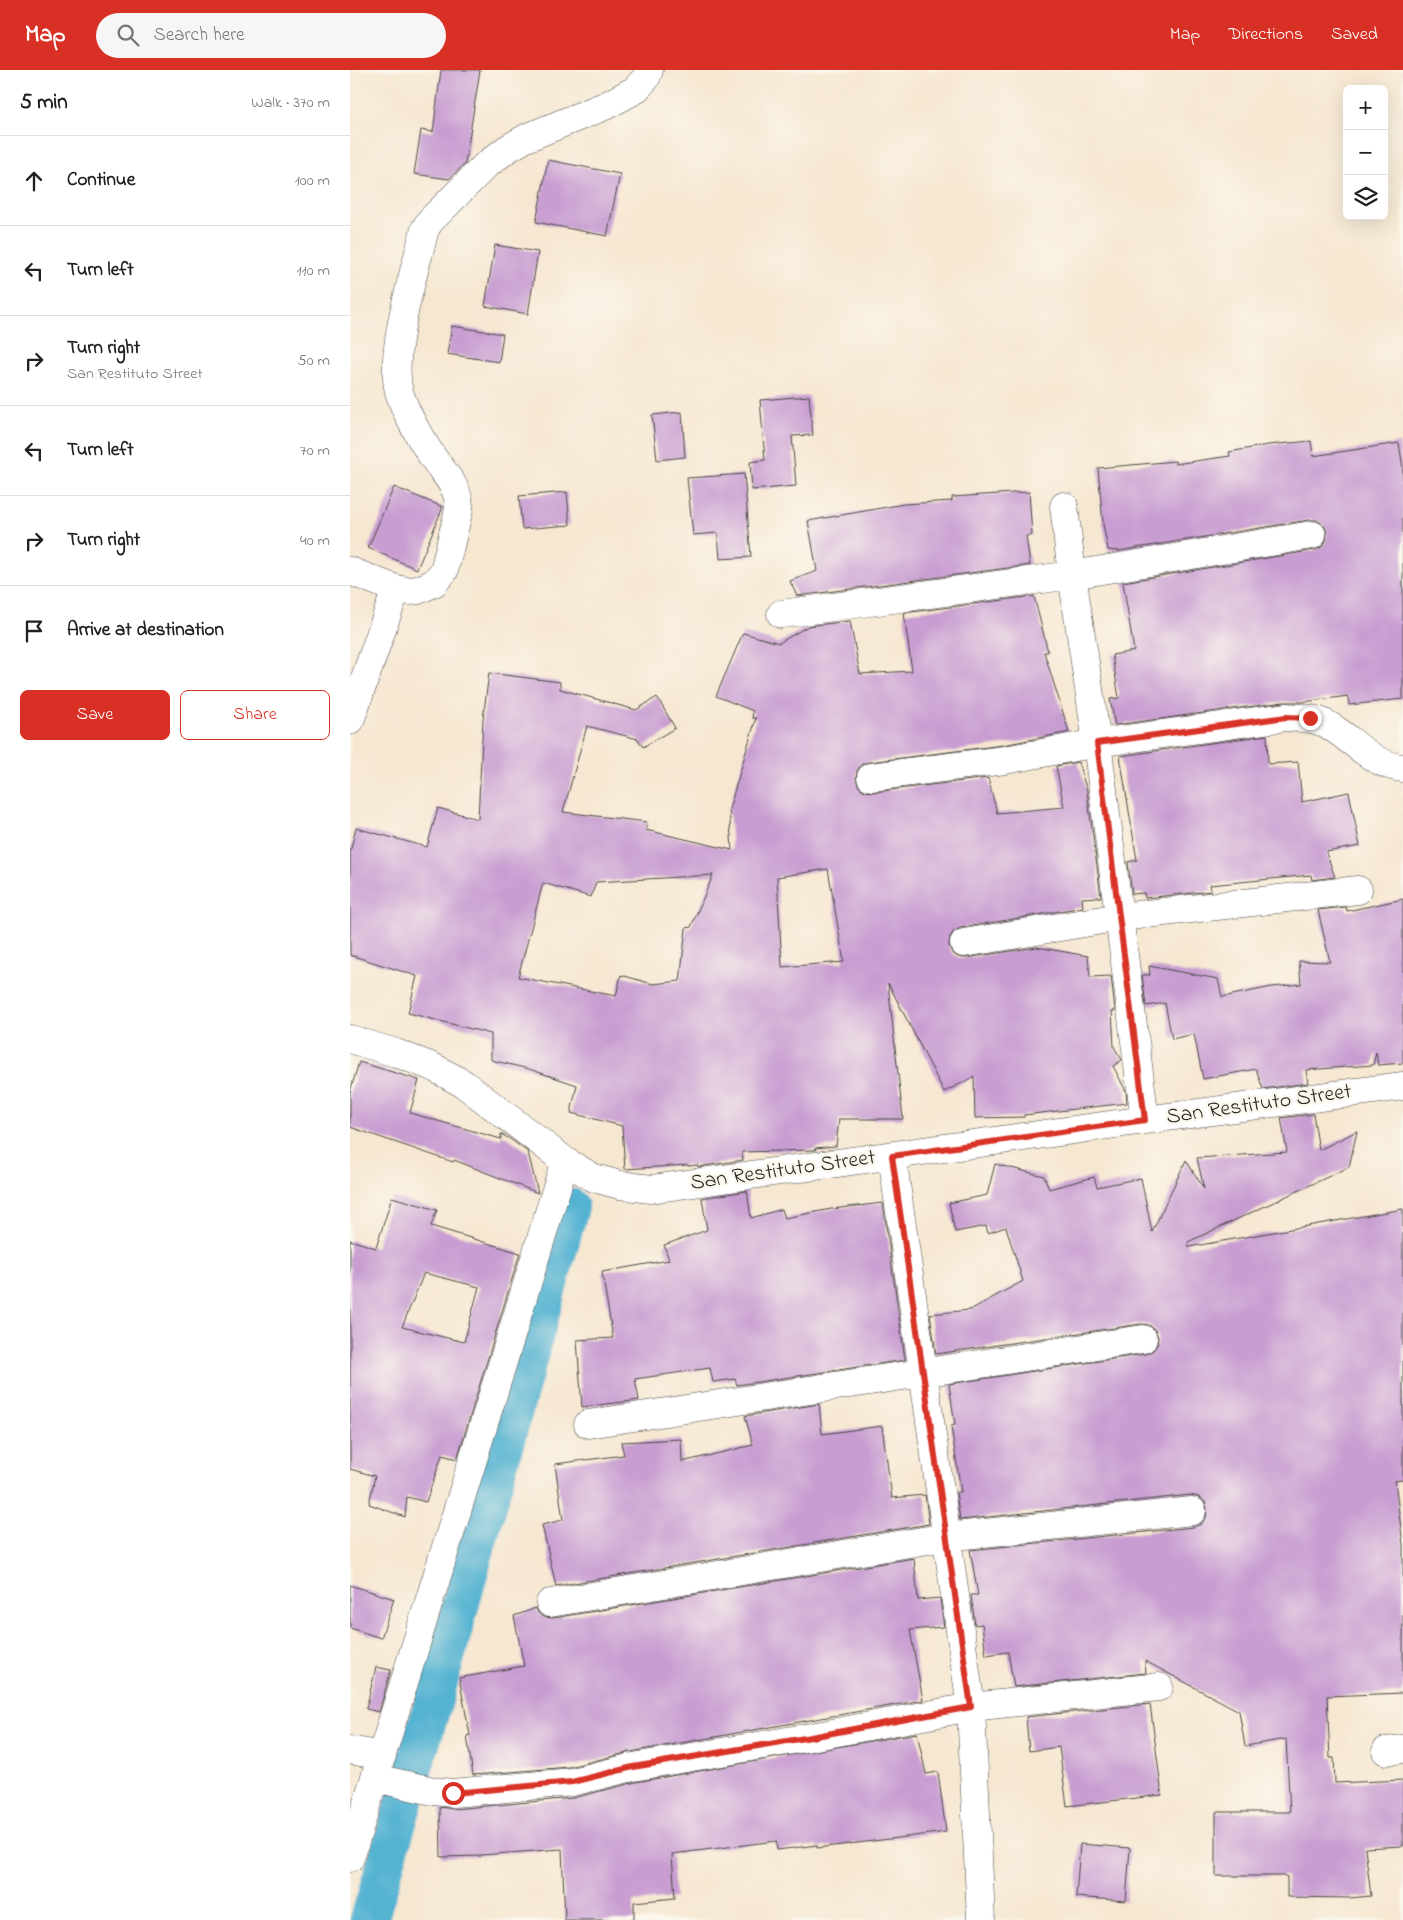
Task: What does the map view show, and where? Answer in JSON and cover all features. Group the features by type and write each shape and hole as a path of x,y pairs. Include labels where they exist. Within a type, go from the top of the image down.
{"street":[{"path":"350,571 396,589 409,591 418,590 434,583 444,571 459,509 456,490 433,458 419,434 400,393 397,378 397,352 402,326 426,229 436,215 485,166 507,149 526,138 606,105 635,90 646,78 649,70"},
{"path":"1064,506 1120,917 1145,1120"},
{"path":"781,614 1072,575 1312,535"},
{"path":"350,721 396,589"},
{"path":"871,777 1005,760 1097,743 1286,717 1310,718 1328,724 1383,764 1403,768"},
{"path":"964,943 1120,917 1358,890"},
{"name":"San Restituto Street","path":"350,1039 396,1052 433,1067 464,1084 565,1161 594,1178 620,1185 651,1189 1403,1086"},
{"path":"892,1156 971,1707 981,1920"},
{"path":"350,1858 381,1771 565,1161"},
{"path":"588,1424 1143,1338"},
{"path":"550,1603 946,1537 1192,1511"},
{"path":"350,1750 381,1771 420,1788 453,1793 572,1782 633,1767 811,1737 971,1707 1159,1687"}],"building":[{"path":"441,70 480,70 465,164 449,179 414,174 421,130 433,132"},
{"path":"548,160 620,174 607,236 536,222"},
{"path":"495,245 538,252 528,314 485,306"},
{"path":"452,326 503,334 499,362 447,354"},
{"path":"809,396 813,435 792,436 796,486 752,490 750,462 765,460 760,400"},
{"path":"682,412 685,457 657,460 652,415"},
{"path":"1311,441 1313,456 1399,443 1403,468 1403,699 1349,705 1348,696 1303,702 1284,702 1115,725 1110,699 1119,698 1112,655 1134,651 1123,582 1315,550 1322,547 1326,541 1327,533 1324,525 1317,520 1309,520 1118,551 1108,550 1103,524 1098,468 1175,461 1175,464 1230,456 1229,452 1268,445"},
{"path":"744,474 751,557 720,559 718,533 693,535 687,478"},
{"path":"394,487 443,507 417,569 368,548"},
{"path":"567,492 570,525 522,529 519,496"},
{"path":"1029,492 1032,535 1026,536 1030,565 797,596 790,581 817,571 808,521 904,504 952,501 952,497"},
{"path":"1034,596 1048,652 1044,652 1069,732 1003,745 869,762 862,764 857,771 856,779 859,787 865,791 873,792 988,778 997,813 1064,807 1056,766 1078,762 1087,791 1101,897 1082,898 1083,907 961,928 954,931 950,937 949,945 952,953 958,957 966,958 1037,947 1088,956 1090,977 1111,976 1115,1011 1112,1011 1114,1047 1122,1060 1113,1066 1126,1091 1127,1103 1024,1115 1024,1117 975,1118 974,1077 944,1092 888,983 903,1119 839,1119 836,1146 815,1148 816,1150 742,1152 743,1160 698,1167 698,1165 688,1165 625,1169 622,1126 571,1113 577,1085 529,1069 491,1060 491,1034 408,1013 417,976 350,955 350,852 356,828 427,847 438,808 478,819 483,719 489,673 560,682 560,689 636,710 657,697 675,728 643,747 638,739 587,726 563,812 647,822 646,830 732,850 729,809 756,718 752,718 753,711 716,696 743,633 779,643 808,626 850,621 860,674 912,671 904,613","holes":["828,869 844,962 782,967 777,877","713,875 691,927 686,928 680,981 653,984 621,975 616,996 518,977 543,883 591,897 596,882"]},
{"path":"1267,735 1268,764 1298,762 1302,802 1349,792 1360,846 1326,852 1335,877 1312,880 1311,875 1210,885 1211,891 1145,898 1144,893 1132,894 1128,862 1137,860 1120,756"},
{"path":"1403,899 1403,1063 1378,1065 1376,1052 1373,1065 1306,1070 1308,1083 1263,1089 1256,1069 1203,1079 1194,1034 1172,1039 1165,1003 1146,1006 1142,975 1150,975 1149,966 1218,979 1222,997 1272,987 1301,984 1299,961 1330,962 1318,910 1346,907 1347,911"},
{"path":"359,1062 419,1080 410,1113 501,1139 501,1134 528,1152 538,1193 454,1160 453,1162 350,1127 350,1092"},
{"path":"1313,1114 1319,1150 1357,1131 1349,1167 1188,1242 1189,1247 1403,1209 1403,1480 1395,1481 1403,1545 1403,1693 1327,1696 1330,1758 1334,1758 1335,1783 1403,1780 1403,1846 1365,1848 1371,1896 1349,1898 1287,1897 1287,1876 1216,1876 1216,1812 1290,1812 1286,1739 1245,1746 1239,1711 1145,1661 1146,1673 1014,1687 1008,1652 986,1655 982,1624 975,1625 971,1595 978,1595 970,1550 1194,1527 1201,1524 1206,1518 1207,1509 1205,1502 1199,1497 1190,1495 960,1520 956,1492 961,1492 951,1426 955,1425 949,1384 1145,1354 1152,1351 1157,1345 1158,1337 1155,1330 1149,1325 1141,1324 936,1354 930,1314 970,1310 1023,1281 1006,1227 988,1233 986,1226 955,1232 949,1203 987,1195 995,1164 1044,1176 1049,1189 1094,1177 1097,1187 1141,1178 1152,1232 1186,1160 1204,1189 1197,1158 1287,1152 1281,1118"},
{"path":"747,1191 751,1218 782,1209 785,1218 831,1209 883,1203 905,1360 737,1385 735,1379 713,1382 710,1368 635,1379 639,1400 582,1407 577,1340 613,1338 602,1272 669,1260 664,1245 707,1230 702,1198"},
{"path":"392,1197 437,1210 431,1226 520,1253 457,1459 442,1455 426,1502 407,1497 405,1517 369,1504 375,1476 350,1469 350,1240 376,1248","holes":["424,1273 479,1287 464,1342 402,1327"]},
{"path":"819,1404 822,1434 882,1426 892,1498 925,1495 929,1524 556,1586 542,1525 563,1520 555,1464 624,1455 621,1442 681,1439 682,1462 753,1445 745,1416"},
{"path":"914,1558 918,1600 940,1598 944,1627 910,1630 923,1700 630,1752 569,1767 473,1775 467,1736 470,1735 459,1678 524,1666 514,1616 536,1608 538,1613 544,1617 553,1618"},
{"path":"350,1585 394,1599 381,1638 350,1628"},
{"path":"376,1667 391,1670 379,1712 366,1709"},
{"path":"1150,1704 1162,1795 1067,1806 1059,1747 1029,1751 1026,1717"},
{"path":"917,1733 926,1774 938,1772 946,1832 817,1848 817,1845 777,1850 776,1841 672,1854 675,1898 634,1902 634,1920 565,1920 562,1849 481,1856 441,1857 440,1807 454,1809 573,1798 636,1782"},
{"path":"1080,1844 1130,1848 1126,1901 1076,1897"}],"waterway":[{"path":"369,1920 436,1693 570,1207"}],"route":[{"path":"453,1793 572,1782 633,1767 811,1737 971,1707 892,1156 1145,1120 1097,743 1286,717 1310,718"}]}
